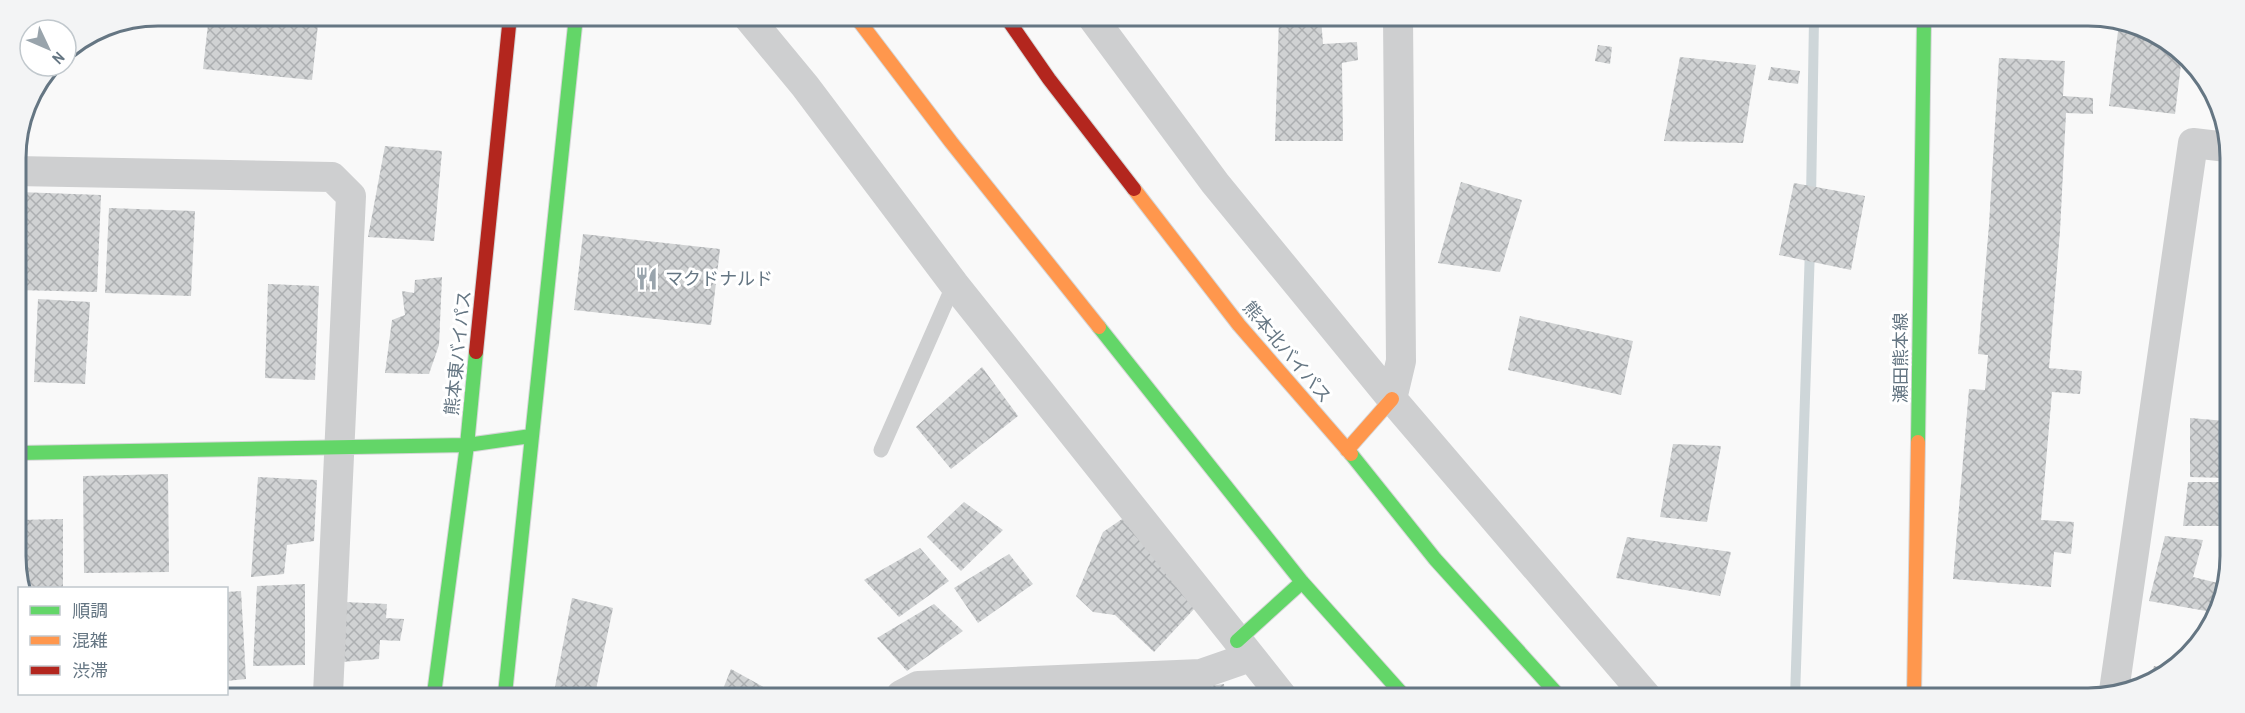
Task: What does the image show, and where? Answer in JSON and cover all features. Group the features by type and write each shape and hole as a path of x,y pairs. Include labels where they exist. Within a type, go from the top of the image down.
{"main road":[{"name":"熊本東バイパス","path":"435,688 466,445 509,26"},
{"path":"506,688 575,26"},
{"path":"863,26 951,142 1302,582 1396,687"},
{"name":"熊本北バイパス","path":"1012,26 1049,79 1239,325 1347,450 1435,559 1551,687"},
{"name":"瀬田熊本線","path":"1914,687 1924,26"},
{"path":"1347,450 1392,399"},
{"path":"26,453 466,445 531,436"},
{"path":"1244,649 1302,582"}],"street":[{"path":"755,26 805,86 954,284 1274,687"},
{"path":"1099,26 1215,183 1392,399 1639,687"},
{"path":"1392,399 1401,361 1398,26"},
{"path":"2115,684 2193,143 2219,146"},
{"path":"26,171 332,177 351,196 328,688"},
{"path":"915,688 1201,674 1244,649"}],"lane":[{"path":"881,450 954,284"}],"building":[{"path":"208,26 318,26 312,80 203,69"},
{"path":"1279,26 1322,26 1323,44 1357,42 1358,60 1342,63 1343,141 1275,141"},
{"path":"2118,31 2126,32 2153,43 2181,64 2175,114 2109,106"},
{"path":"1598,45 1612,47 1610,64 1595,61"},
{"path":"1680,57 1756,65 1743,143 1664,141"},
{"path":"1999,58 2065,61 2063,96 2093,98 2093,114 2066,113 2060,231 2049,368 2082,371 2080,394 2052,392 2041,520 2074,522 2071,554 2054,552 2051,587 1953,579 1969,389 1985,390 1988,355 1978,354 1989,225"},
{"path":"1771,67 1800,71 1798,84 1768,80"},
{"path":"385,146 442,151 434,241 368,237"},
{"path":"1461,182 1522,200 1500,272 1438,263"},
{"path":"1794,183 1865,196 1851,270 1779,255"},
{"path":"26,192 101,195 97,292 26,290"},
{"path":"109,208 195,211 191,296 105,293"},
{"name":"マクドナルド","path":"583,234 720,249 711,325 574,310"},
{"path":"442,277 439,345 429,374 385,373 392,320 405,315 402,291 414,293 415,280"},
{"path":"268,284 319,286 315,380 265,378"},
{"path":"38,299 90,302 85,384 34,382"},
{"path":"1520,316 1633,341 1621,395 1508,370"},
{"path":"982,367 1018,416 951,469 916,427"},
{"path":"2190,418 2220,420 2220,478 2190,477"},
{"path":"1673,444 1721,446 1707,522 1660,517"},
{"path":"168,474 169,572 84,573 83,476"},
{"path":"258,477 317,480 314,541 287,545 284,574 251,577"},
{"path":"2188,482 2220,482 2220,526 2183,526"},
{"path":"964,502 1003,530 961,571 927,537"},
{"path":"1128,515 1196,607 1154,652 1115,615 1093,612 1076,596 1103,532"},
{"path":"63,519 63,587 30,587 26,564 26,520"},
{"path":"2165,536 2203,540 2193,577 2216,583 2207,611 2149,601"},
{"path":"1627,537 1731,552 1720,596 1616,578"},
{"path":"920,548 949,581 899,617 864,580"},
{"path":"1009,554 1033,584 978,623 954,588"},
{"path":"305,584 305,665 253,666 257,586"},
{"path":"241,591 246,679 228,681 228,592"},
{"path":"572,598 613,608 596,688 555,688"},
{"path":"345,602 387,604 386,618 404,619 400,641 380,640 379,659 341,662"},
{"path":"934,604 963,631 907,671 877,638"},
{"path":"731,669 765,688 724,688"},
{"path":"1224,684 1224,687 1194,687"}],"waterway":[{"path":"1811,199 1814,26"},
{"path":"1795,687 1810,248"}],"traffic: fast":[{"path":"506,688 575,26"},
{"path":"1918,442 1924,26"},
{"path":"1099,327 1302,582 1396,687"},
{"path":"435,688 467,445 476,352"},
{"path":"26,453 467,445 531,436"},
{"path":"1351,454 1435,559 1551,687"},
{"path":"1237,641 1302,582"}],"traffic: slow":[{"path":"863,26 951,142 1099,327"},
{"path":"1134,189 1239,325 1351,454"},
{"path":"1347,450 1392,399"},
{"path":"1914,687 1918,442"}],"traffic: jam":[{"path":"476,352 509,26"},
{"path":"1012,26 1049,79 1134,189"}],"place":[{"name":"マクドナルド","path":"647,279"}]}
